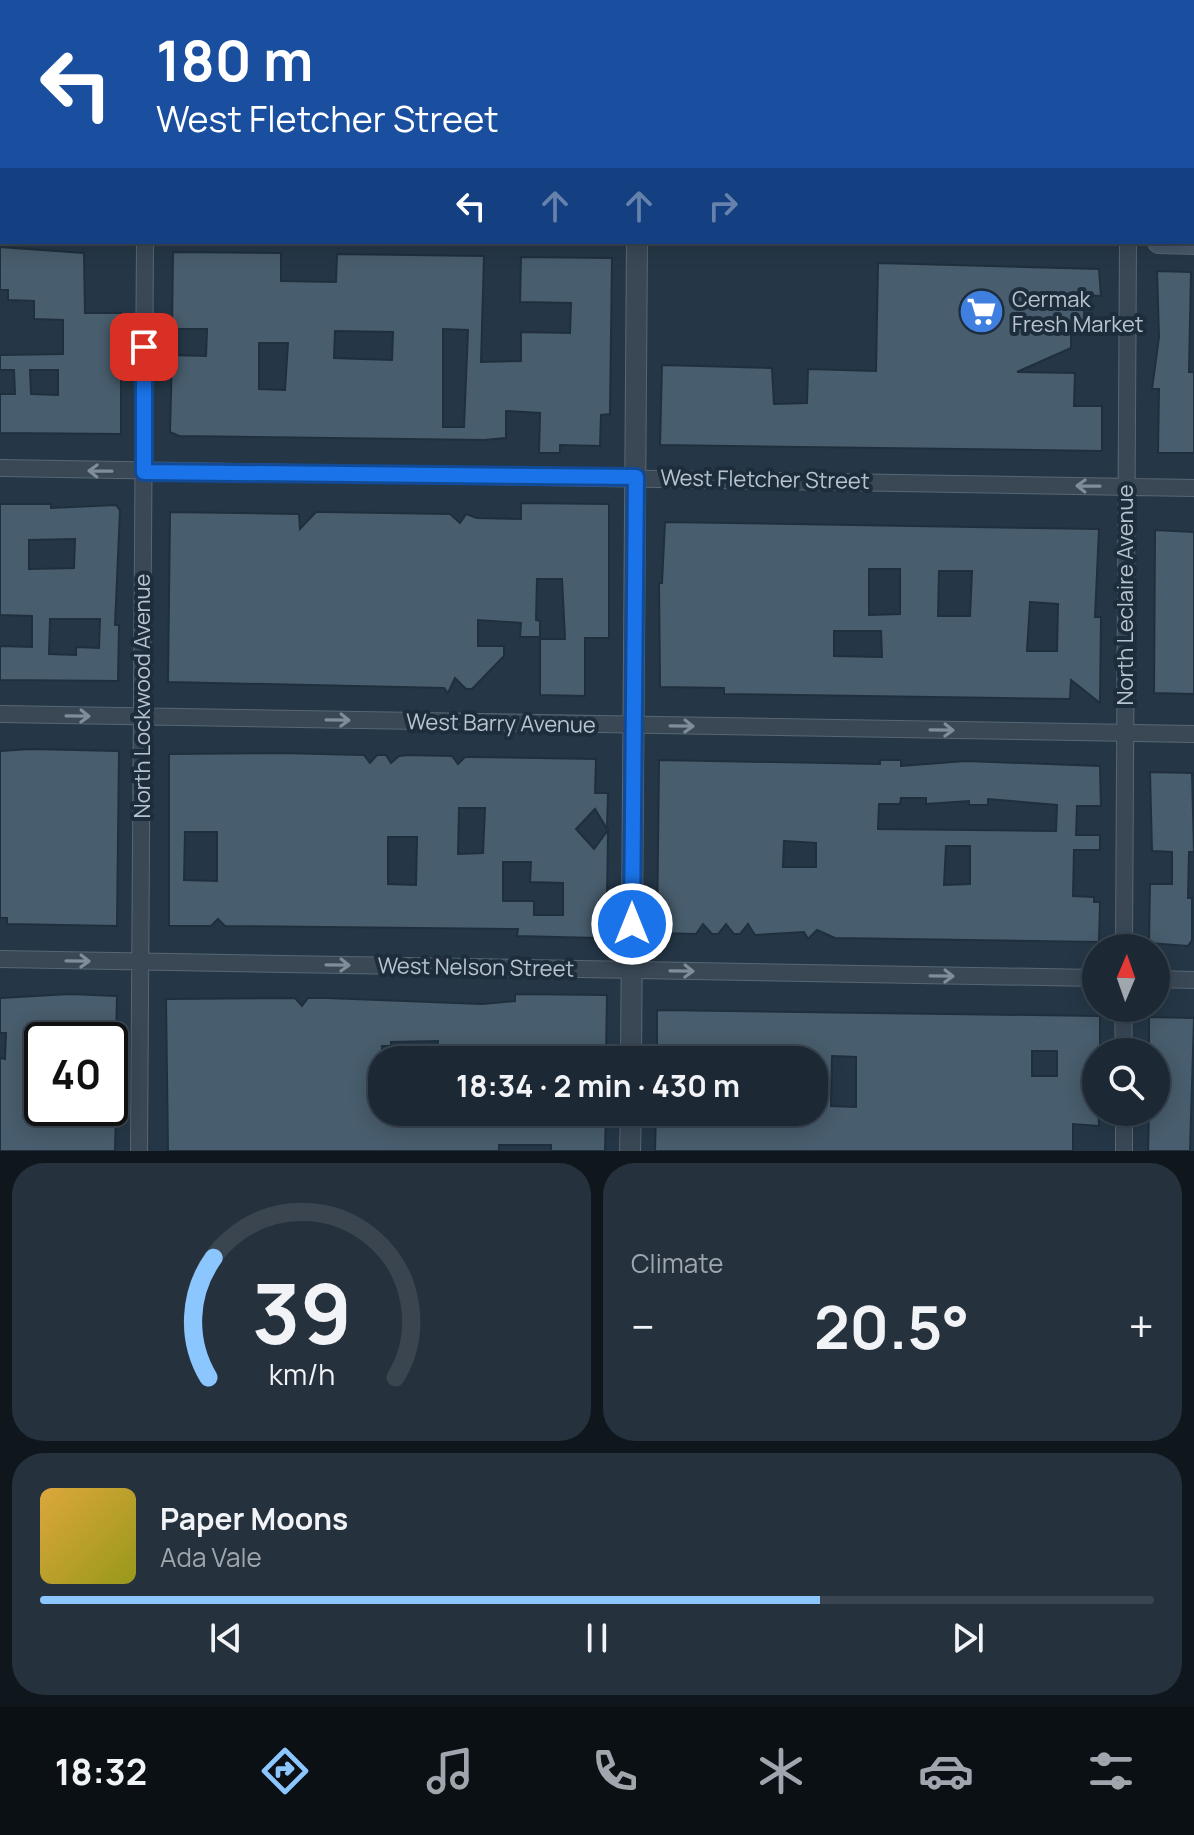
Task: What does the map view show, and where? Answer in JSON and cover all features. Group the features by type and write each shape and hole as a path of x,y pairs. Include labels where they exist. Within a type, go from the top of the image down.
{"street":[{"name":"North Lockwood Avenue","path":"139,1151 145,244"},
{"path":"631,1046 637,244"},
{"name":"North Leclaire Avenue","path":"1124,934 1128,244"},
{"name":"West Fletcher Street","path":"0,468 1194,488"},
{"name":"West Barry Avenue","path":"0,714 1194,734"},
{"name":"West Nelson Street","path":"0,959 1082,978"},
{"path":"1170,979 1194,980"},
{"path":"630,1151 631,1126"},
{"path":"1124,1126 1124,1151"}],"building":[{"path":"0,247 84,253 85,313 121,313 121,434 0,433 0,394 15,394 14,370 0,370 0,355 63,354 63,320 34,319 34,301 8,300 8,290 0,290","holes":["30,370 58,370 58,395 31,394"]},
{"path":"173,252 281,253 281,281 336,282 337,254 484,256 481,362 521,361 521,332 570,333 571,303 520,302 521,257 612,258 610,414 601,415 600,446 560,445 560,453 539,453 540,413 506,411 506,438 484,440 179,436 170,432 172,355 206,356 207,329 172,329","holes":["443,329 468,330 464,427 443,427","335,331 393,332 392,360 334,358","259,343 288,343 285,390 259,389"]},
{"path":"878,263 1099,269 1101,296 1084,295 1084,328 1071,328 1071,348 1017,372 1075,373 1074,406 1102,406 1102,451 660,445 662,365 772,368 774,404 807,403 808,369 876,371"},
{"path":"1157,271 1191,272 1189,372 1194,372 1194,453 1158,453 1159,389 1152,389 1159,337"},
{"path":"521,503 609,504 609,638 585,638 585,696 540,695 540,639 565,639 562,579 537,579 536,620 540,621 540,637 520,637 521,623 478,620 478,646 504,646 504,656 472,689 466,689 455,678 448,693 444,688 168,682 170,512 299,514 300,529 316,512 450,514 460,523 466,514 477,518 521,519"},
{"path":"0,504 51,504 51,508 116,505 120,510 115,625 119,625 118,681 0,680 0,646 32,647 32,616 0,615","holes":["75,539 74,568 29,569 29,540","50,619 100,619 99,648 76,647 76,655 49,654"]},
{"path":"665,522 1099,529 1095,617 1101,617 1100,703 1071,680 1070,699 724,694 724,688 660,687 659,583 662,583","holes":["869,569 900,569 900,614 869,615","939,571 972,571 970,616 938,616","1030,602 1058,604 1057,651 1027,651","834,631 881,631 882,657 834,656"]},
{"path":"1155,530 1194,532 1194,694 1154,693"},
{"path":"0,751 119,751 117,926 7,924 7,918 0,918"},
{"path":"169,754 364,755 370,763 377,755 386,755 391,763 399,756 408,755 452,756 458,764 465,757 596,759 595,793 608,793 607,829 595,809 576,829 594,849 608,830 607,901 599,901 598,938 517,936 518,929 225,926 218,919 211,926 169,926","holes":["459,808 485,808 483,853 458,854","185,832 217,832 217,881 184,880","388,837 417,837 416,885 388,884","503,862 531,862 530,882 563,883 563,915 534,915 534,901 503,901"]},
{"path":"659,760 880,764 880,760 901,760 901,766 966,761 1100,766 1101,806 1077,806 1076,835 1100,835 1100,850 1074,850 1073,896 1094,897 1094,902 1100,902 1099,934 1082,934 1082,942 835,938 817,930 808,939 804,932 755,935 748,924 740,934 734,934 726,924 718,934 712,934 703,924 696,934 657,933","holes":["901,798 926,798 926,804 969,801 969,805 988,805 988,799 1057,805 1056,831 878,829 879,804 900,804","784,841 816,843 816,867 783,867","946,846 970,846 970,884 944,885"]},
{"path":"1150,772 1192,773 1194,852 1189,852 1188,898 1192,898 1192,940 1188,946 1170,945 1170,934 1149,934 1150,884 1172,884 1172,852 1152,851"},
{"path":"70,994 117,996 116,1022 24,1022 24,1126 116,1126 115,1151 0,1151 0,1058 5,1059 6,1033 0,1033 0,998"},
{"path":"515,994 607,995 606,1046 438,1046 438,1041 368,1046 368,1126 606,1126 605,1151 551,1151 551,1145 499,1145 499,1151 168,1151 166,999 295,998 302,1006 308,998 482,1004 515,1001"},
{"path":"657,1010 1082,1016 1082,1022 1100,1022 1100,1038 1082,1038 1082,1125 1073,1124 1073,1151 655,1151 656,1126 828,1126 828,1046 657,1046","holes":["1032,1051 1057,1051 1057,1076 1032,1076","832,1056 856,1057 856,1107 831,1106"]},
{"path":"1170,1017 1194,1018 1190,1151 1148,1151 1149,1126 1170,1126 1170,1038 1149,1038 1149,1022 1170,1022"}],"place":[{"name":"Cermak Fresh Market","path":"981,312"}],"route":[{"path":"144,347 144,472 636,477 632,924"}]}
